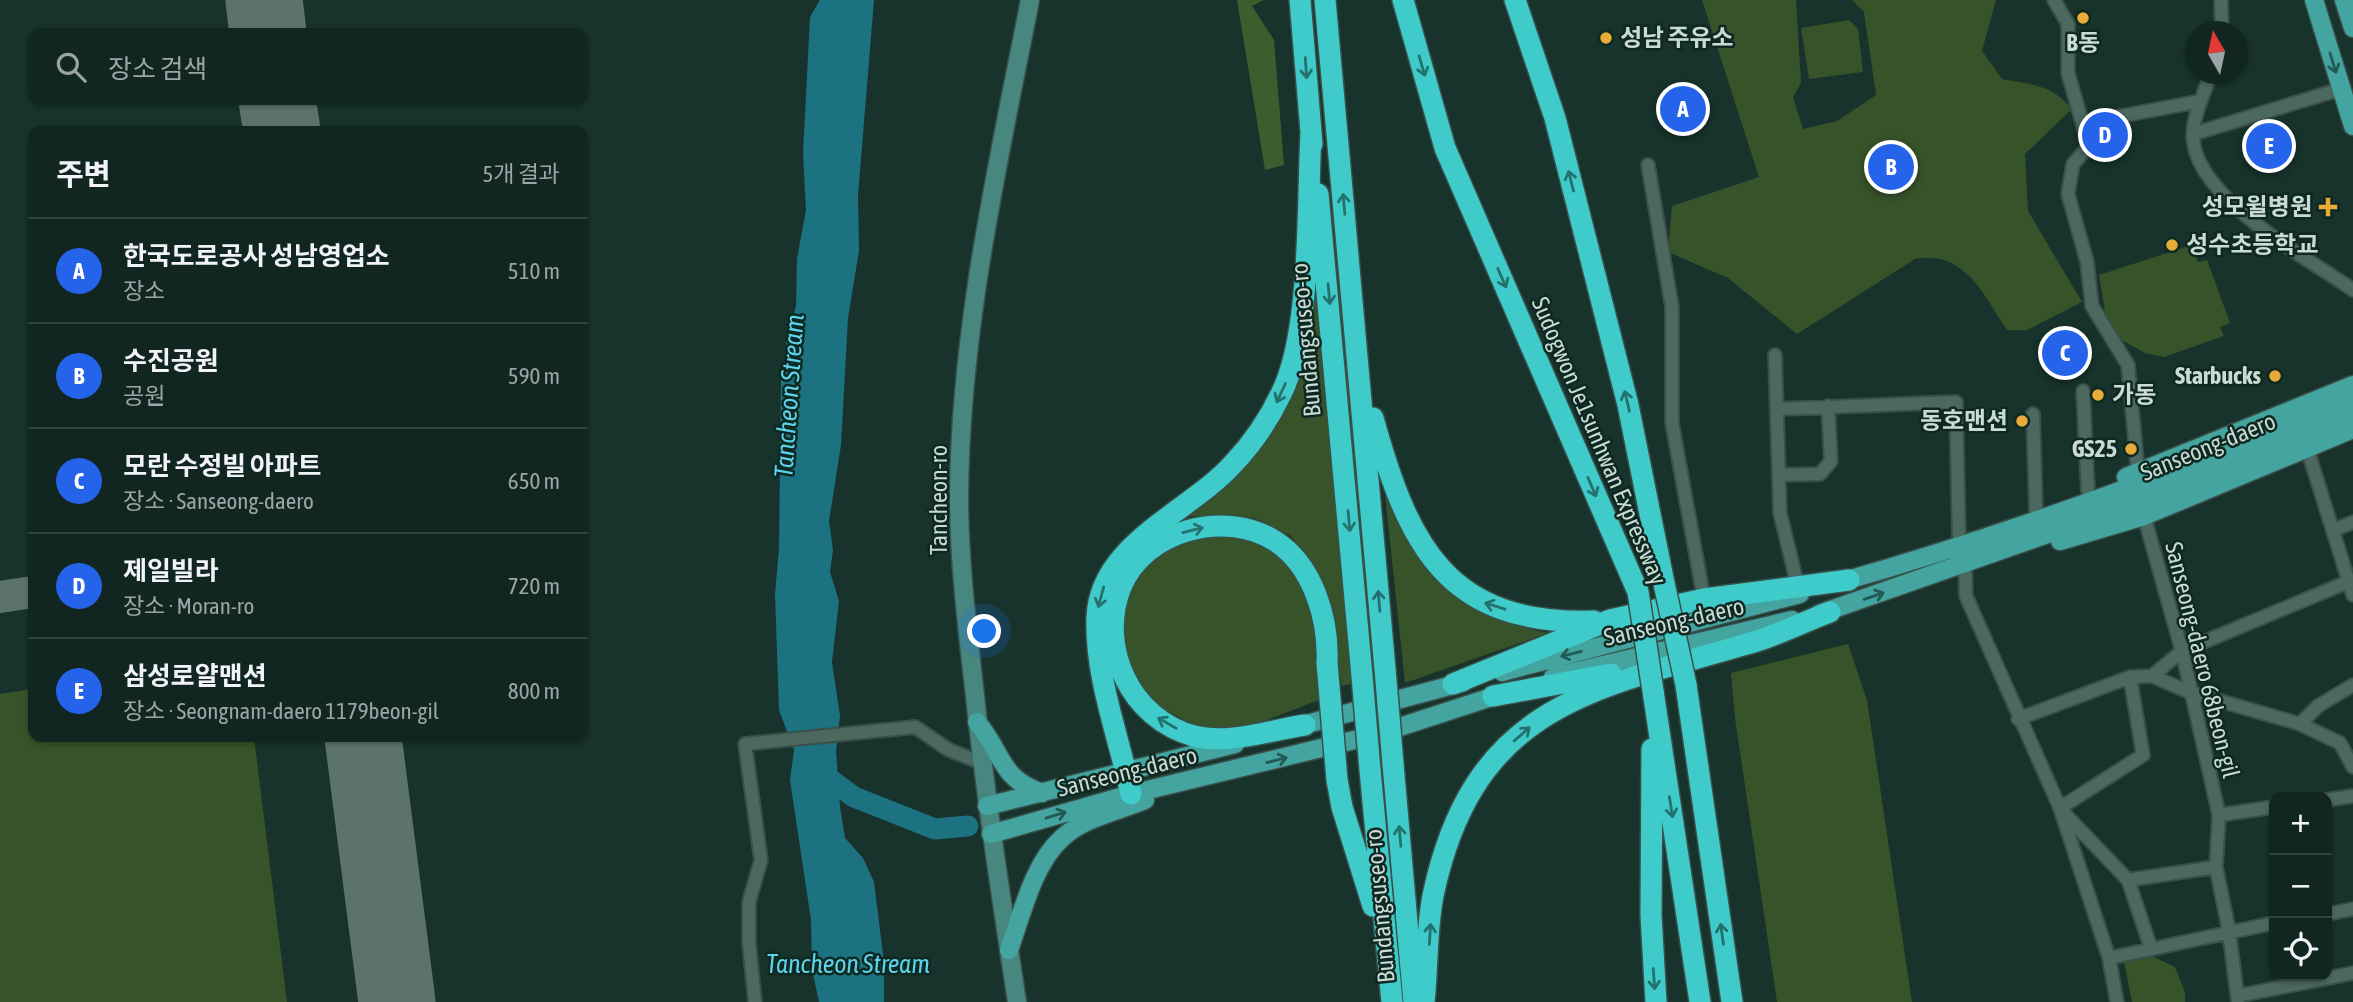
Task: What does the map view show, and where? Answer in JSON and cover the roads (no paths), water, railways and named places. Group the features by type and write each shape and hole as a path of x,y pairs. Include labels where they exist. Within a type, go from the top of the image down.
{"highway":[{"name":"Bundangsuseo-ro","path":"1300,0 1311,132 1327,271 1392,1002"},
{"name":"Bundangsuseo-ro","path":"1325,0 1415,1002"},
{"name":"Sudogwon Je1sunhwan Expressway","path":"1403,0 1445,148 1638,592 1700,1002"},
{"name":"Sudogwon Je1sunhwan Expressway","path":"1515,0 1555,118 1628,405 1686,685 1732,1002"},
{"path":"1132,794 1098,647 1097,615 1104,586 1121,558 1233,464 1261,429 1282,393 1298,346 1311,132"},
{"path":"1358,367 1391,483 1425,549 1446,576 1475,600 1529,617 1566,622 1610,620"},
{"path":"1305,725 1226,738 1195,736 1167,724 1137,701 1121,672 1114,642 1121,587 1138,561 1166,539 1193,529 1231,525 1261,532 1288,549 1307,573 1320,608 1328,645 1336,780 1387,951"},
{"path":"1453,684 1610,620 1704,599 1849,580"},
{"path":"1424,1002 1433,893 1450,836 1468,793 1506,748 1546,713 1599,687 1759,640 1830,611"},
{"path":"1493,696 1675,663"},
{"path":"1653,691 1651,915 1656,1002"}],"main road":[{"name":"Tancheon-ro","path":"1017,1002 982,763 959,498 968,348 992,197 1030,0"},
{"path":"2314,0 2353,126"},
{"path":"2344,0 2353,28"},
{"path":"1849,580 2088,492 2150,482 2353,385"},
{"name":"Sanseong-daero","path":"991,834 1132,794 1376,735 1569,671 1830,611 1965,564 2150,482 2353,400"},
{"name":"Sanseong-daero","path":"987,806 1707,620 1965,547 2353,414"},
{"path":"1965,564 2144,516 2353,429"},
{"path":"978,722 990,737 1004,766 1020,785 1042,793"},
{"path":"1009,950 1046,859 1062,837 1087,822 1184,783"}],"street":[{"path":"2054,0 2068,24 2068,73 2089,146 2073,164 2068,194 2087,262 2092,306 2128,365 2150,482"},
{"path":"2221,0 2222,21"},
{"path":"2207,84 2193,134 2194,144 2209,180 2245,215 2353,290"},
{"path":"2193,134 2341,89"},
{"path":"2084,123 2201,101"},
{"path":"1648,165 1672,307 1672,423 1704,599"},
{"path":"1774,355 1780,513 1798,587"},
{"path":"2083,391 2088,492"},
{"path":"1777,409 1956,402 1959,538"},
{"path":"1779,475 1820,474 1831,461 1828,407"},
{"path":"2032,414 2036,511"},
{"path":"2306,448 2353,595"},
{"name":"Sanseong-daero 68beon-gil","path":"2144,516 2182,651 2189,692 2219,815 2216,867 2229,931 2237,999"},
{"path":"2334,530 2353,522"},
{"path":"1965,564 1966,596 2018,719 2060,808 2109,958 2117,1002"},
{"path":"2152,676 2182,651 2350,581"},
{"path":"2018,719 2130,677 2152,676 2189,692 2300,724 2340,743 2353,767"},
{"path":"2060,808 2143,755 2130,677"},
{"path":"2300,724 2318,706 2353,685"},
{"path":"755,1002 748,943 749,902 761,860 744,744 915,726 949,750 982,763"},
{"path":"2332,799 2353,796"},
{"path":"2060,808 2128,880 2151,948"},
{"path":"2219,815 2269,808"},
{"path":"2128,880 2216,867"},
{"path":"2332,913 2353,909"},
{"path":"2109,958 2269,924"},
{"path":"2237,999 2353,973"}],"water":[{"name":"Tancheon Stream","path":"820,0 874,0 858,195 859,251 848,318 841,445 829,521 833,550 830,572 839,601 832,662 840,716 836,751 840,807 845,838 863,858 874,882 884,962 884,1002 819,1002 812,969 811,920 790,780 794,750 779,710 775,594 779,548 781,378 789,358 786,343 796,306 797,259 806,210 803,153 810,17"}],"waterway":[{"path":"823,774 854,797 935,829 968,826"}],"place":[{"name":"B동","path":"2083,18"},
{"name":"성남 주유소","path":"1606,38"},
{"name":"한국도로공사 성남영업소","path":"1683,109"},
{"name":"제일빌라","path":"2105,135"},
{"name":"삼성로얄맨션","path":"2269,146"},
{"name":"수진공원","path":"1891,167"},
{"name":"성모윌병원","path":"2328,207"},
{"name":"성수초등학교","path":"2172,245"},
{"name":"모란 수정빌 아파트","path":"2065,353"},
{"name":"Starbucks","path":"2275,376"},
{"name":"가동","path":"2098,395"},
{"name":"동호맨션","path":"2022,421"},
{"name":"GS25","path":"2131,449"}]}
